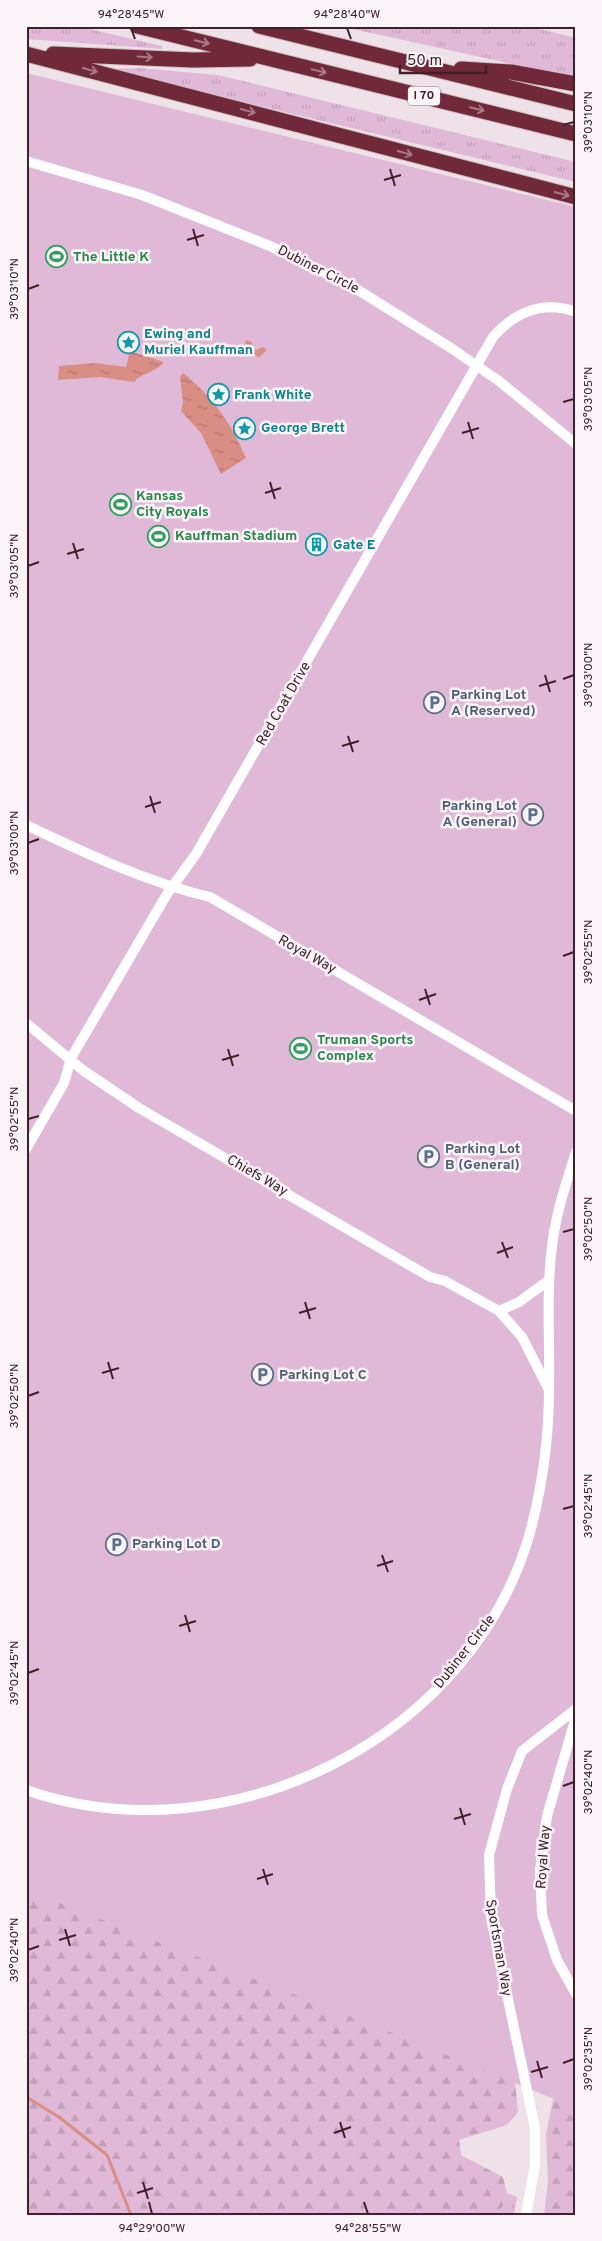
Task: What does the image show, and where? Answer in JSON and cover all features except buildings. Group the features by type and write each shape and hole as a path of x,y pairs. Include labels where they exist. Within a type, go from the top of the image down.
{"highway":[{"name":"I 70","path":"138,26 576,134"},
{"name":"I 70","path":"259,26 576,104"},
{"path":"26,54 132,56 193,60 272,59"},
{"path":"26,54 576,197"},
{"path":"419,66 511,72 576,84"}],"street":[{"name":"Dubiner Circle","path":"26,161 142,195 270,246 350,285 451,348 498,381 576,444"},
{"name":"Red Coat Drive","path":"26,1149 64,1083 71,1058 167,894 174,887 196,854 493,337 509,321 531,310 547,307 576,312"},
{"name":"Royal Way","path":"26,825 107,862 210,898 576,1111"},
{"name":"Chiefs Way","path":"26,1023 71,1058 84,1071 139,1108 430,1277 446,1281 499,1311 522,1337 549,1390"},
{"name":"Dubiner Circle","path":"26,1790 78,1804 131,1811 178,1810 215,1805 264,1793 311,1776 361,1748 410,1713 434,1692 472,1648 502,1602 517,1571 537,1501 548,1432 549,1280 560,1202 576,1152"},
{"path":"499,1311 519,1302 549,1280"},
{"name":"Sportsman Way","path":"526,2215 535,2165 535,2128 492,1928 489,1893 489,1855 504,1797 522,1751 576,1709"},
{"name":"Royal Way","path":"576,1717 546,1816 540,1870 542,1915 557,1960 576,1994"}],"green space":[{"path":"26,26 77,26 162,46 162,49 26,39"},
{"path":"339,26 528,26 576,38 576,78"},
{"path":"140,68 218,75 576,162 576,182 106,69"},
{"name":"Truman Sports Complex","path":"26,73 576,207 576,2108 375,2026 26,1890"},
{"path":"26,1828 514,2071 518,2112 507,2125 459,2140 461,2155 503,2177 507,2193 499,2215 26,2215"},
{"path":"576,2080 576,2215 544,2215 548,2182 546,2134 555,2090"},
{"path":"507,2193 517,2197 514,2215 499,2215"}],"water":[{"path":"246,340 252,342 252,346 256,350 263,347 267,350 258,358 251,349 243,349"},
{"path":"130,351 164,362 161,366 141,376 134,382 100,377 58,380 59,366 95,363 126,367"},
{"path":"183,373 203,391 220,411 234,433 246,458 221,474 201,433 181,411 183,402 180,377"}],"waterway":[{"path":"26,2097 59,2117 107,2155 131,2215"}],"place":[{"name":"The Little K","path":"57,257"},
{"name":"Ewing and Muriel Kauffman","path":"128,342"},
{"name":"Frank White","path":"218,395"},
{"name":"George Brett","path":"245,428"},
{"name":"Kansas City Royals","path":"120,504"},
{"name":"Kauffman Stadium","path":"159,536"},
{"name":"Gate E","path":"317,545"},
{"name":"Parking Lot A (Reserved)","path":"435,703"},
{"name":"Parking Lot A (General)","path":"533,814"},
{"name":"Truman Sports Complex","path":"301,1048"},
{"name":"Parking Lot B (General)","path":"429,1157"},
{"name":"Parking Lot C","path":"263,1375"},
{"name":"Parking Lot D","path":"116,1544"}]}
